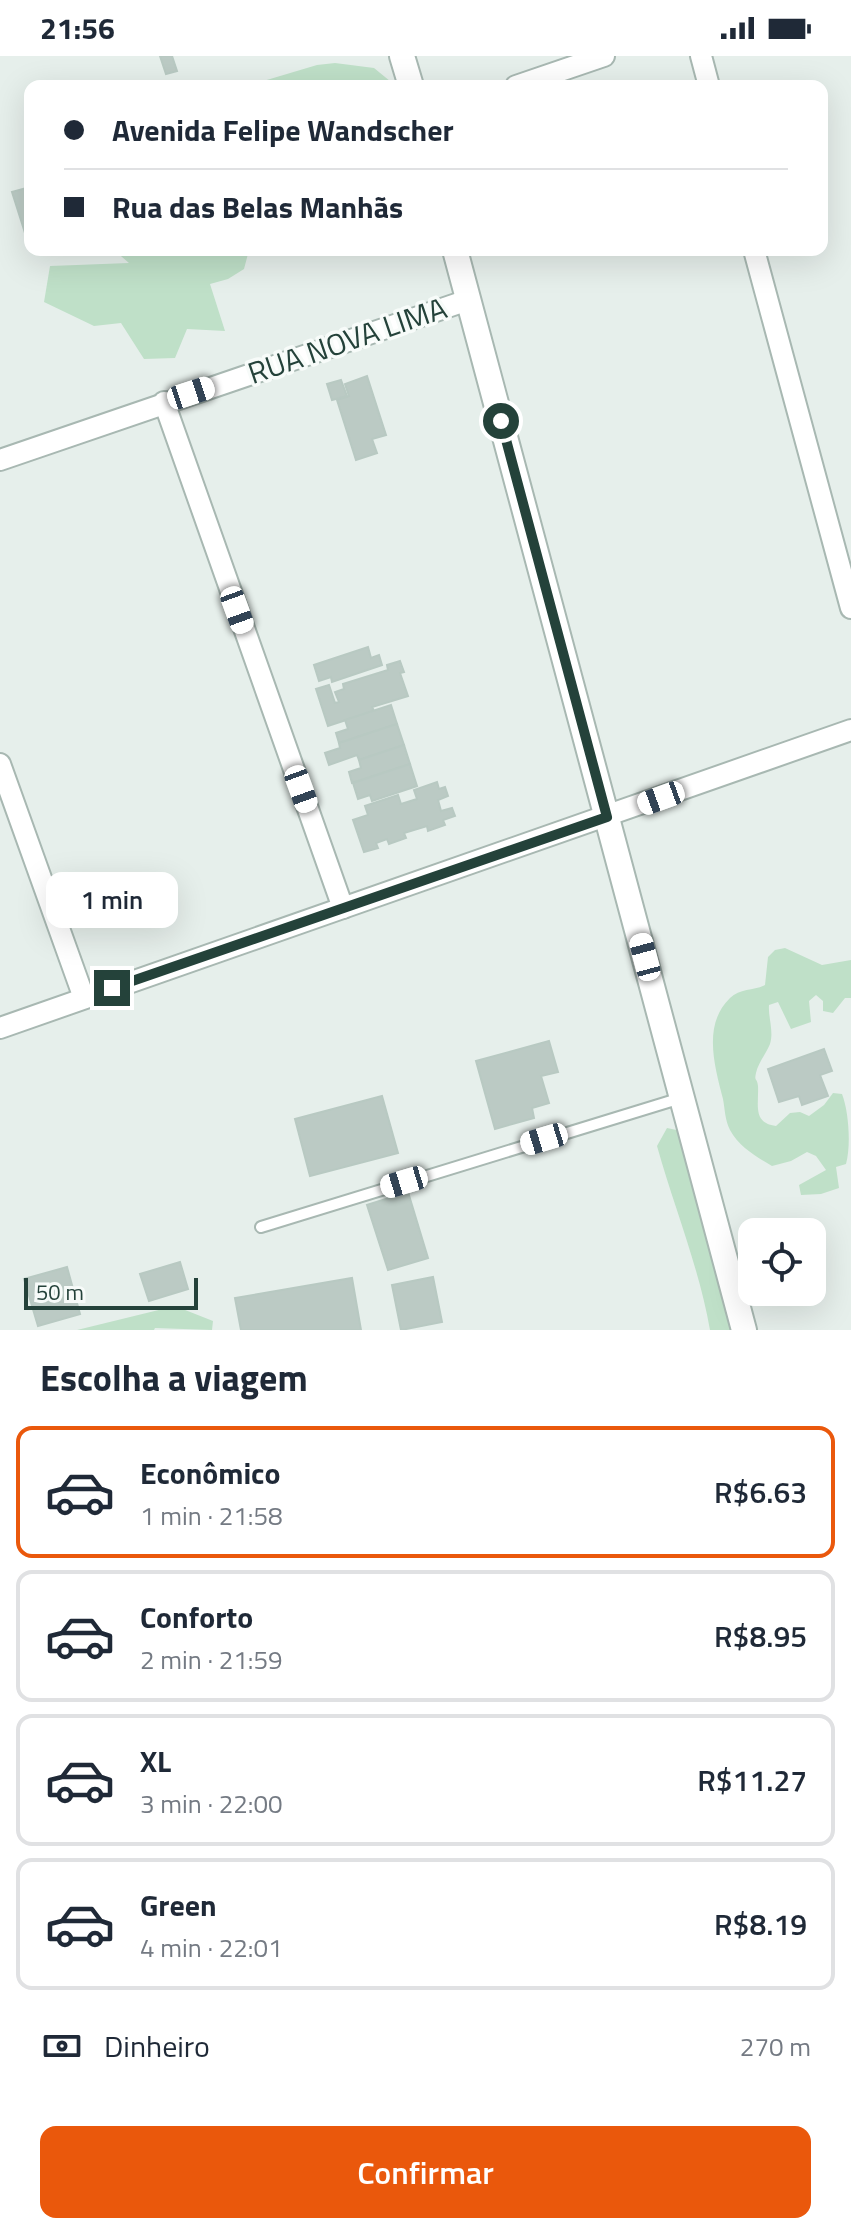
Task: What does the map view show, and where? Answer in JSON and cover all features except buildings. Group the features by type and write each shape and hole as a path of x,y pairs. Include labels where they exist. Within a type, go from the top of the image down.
{"street":[{"path":"402,56 409,80"},
{"path":"534,80 604,56"},
{"path":"701,56 707,80"},
{"path":"457,256 744,1330"},
{"path":"756,256 851,608"},
{"name":"RUA NOVA LIMA","path":"0,460 468,300"},
{"path":"164,402 343,908"},
{"path":"0,1028 851,730"},
{"path":"0,764 84,998"}],"lane":[{"path":"261,1227 683,1097"}],"green space":[{"path":"335,63 374,68 389,80 267,80 317,65"},
{"path":"121,256 247,256 244,269 228,279 210,284 225,331 187,329 175,358 144,359 121,323 94,326 44,302 50,266 129,263"},
{"path":"785,948 822,965 851,960 851,998 845,998 833,1013 823,1011 823,1001 816,995 809,1001 811,1022 791,1029 778,1002 769,1005 771,1039 755,1076 760,1117 776,1126 790,1113 800,1112 809,1116 824,1105 833,1093 842,1094 848,1129 846,1164 836,1167 839,1188 821,1194 801,1195 799,1185 826,1170 816,1156 807,1152 791,1161 772,1166 738,1142 727,1122 714,1060 713,1033 721,1009 734,995 765,985 768,957 775,950"},
{"path":"667,1128 686,1132 741,1330 710,1330 693,1260 657,1146"},
{"path":"175,1306 213,1321 212,1330 77,1330"}],"route":[{"path":"112,988 607,817 501,421"}]}
